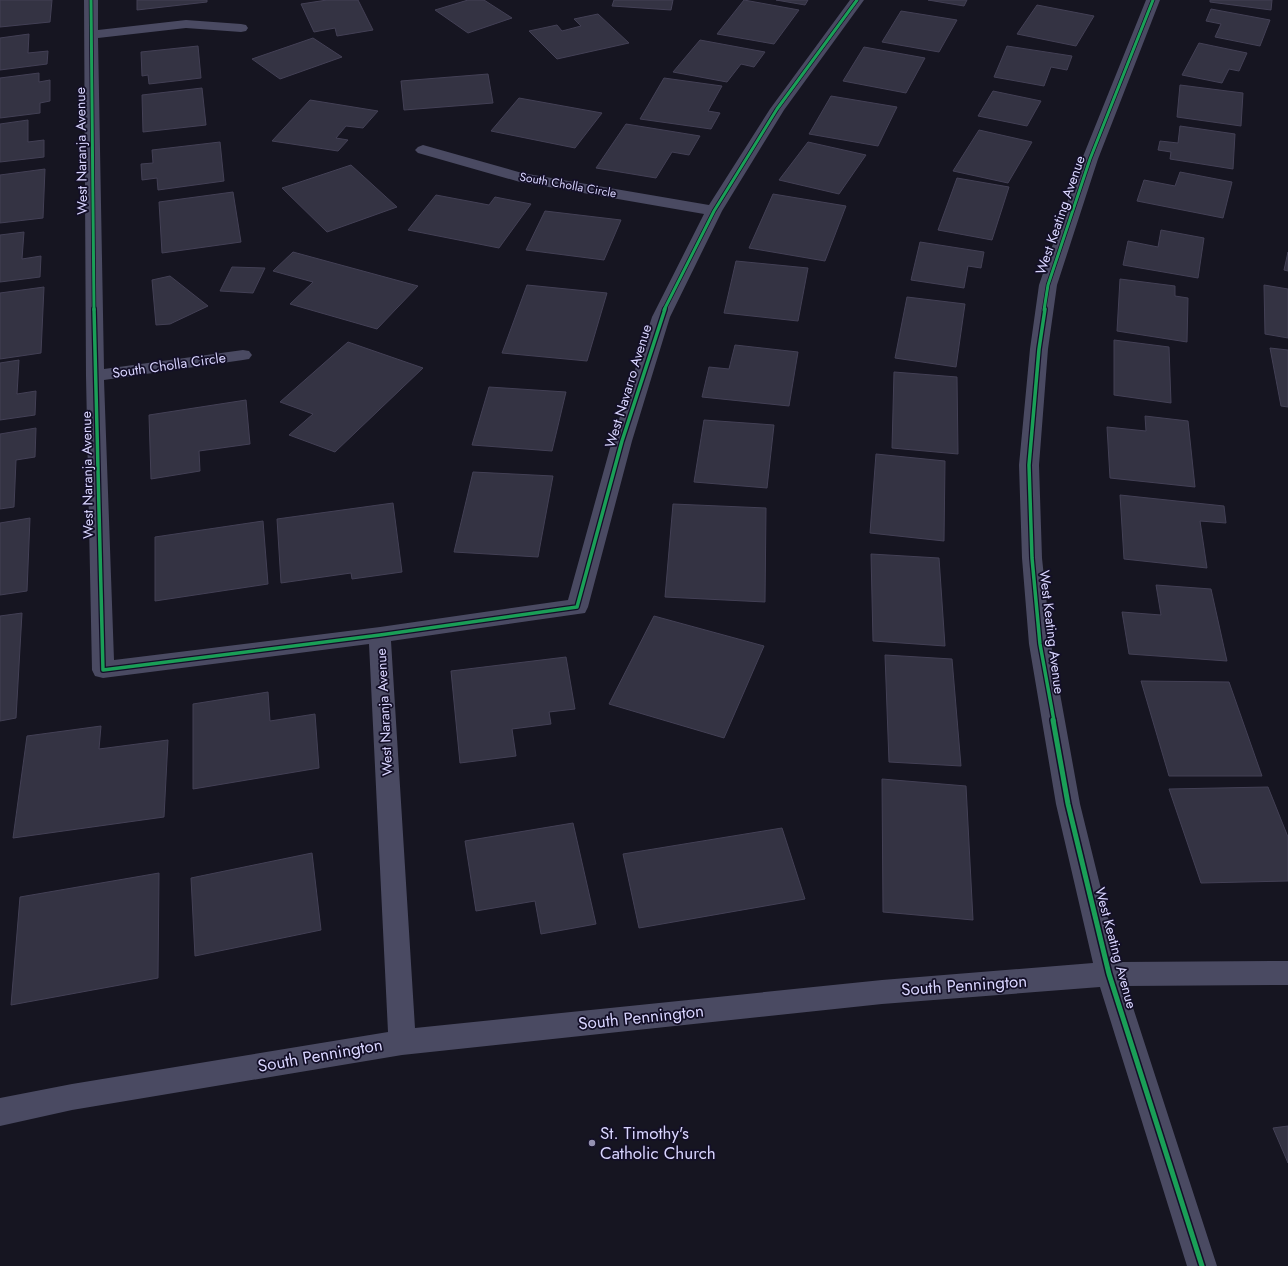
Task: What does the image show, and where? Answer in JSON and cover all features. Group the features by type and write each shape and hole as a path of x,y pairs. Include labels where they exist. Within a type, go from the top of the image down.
{"street":[{"name":"West Naranja Avenue","path":"91,0 95,376 103,670 380,635 402,1042"},
{"name":"West Navarro Avenue","path":"380,635 577,607 622,440 661,317 714,211 777,109 857,0"},
{"name":"West Keating Avenue","path":"1152,0 1090,158 1048,285 1039,349 1029,465 1032,558 1041,651 1068,804 1109,974 1202,1266"},
{"path":"91,35 186,24 241,28"},
{"name":"South Cholla Circle","path":"423,150 520,177 714,211"},
{"name":"South Cholla Circle","path":"95,376 243,355"},
{"name":"South Pennington","path":"0,1112 72,1097 402,1042 882,992 1109,974 1288,973"}],"building":[{"path":"0,0 52,0 50,22 0,27"},
{"path":"137,0 207,0 207,2 137,10"},
{"path":"327,0 358,0 373,30 337,36 335,28 314,32 301,4"},
{"path":"468,0 484,0 512,18 468,33 435,10"},
{"path":"614,0 673,0 671,10 612,6"},
{"path":"744,0 799,10 774,44 717,34"},
{"path":"776,0 808,0 805,5"},
{"path":"928,0 967,0 964,6"},
{"path":"1210,0 1272,0 1271,10 1210,2"},
{"path":"1037,5 1094,16 1076,46 1017,34"},
{"path":"1211,9 1270,20 1260,46 1215,37 1221,24 1206,21"},
{"path":"901,11 957,20 939,52 882,42"},
{"path":"598,14 629,43 557,59 529,31 557,25 562,31 581,26 574,19"},
{"path":"29,34 28,53 48,51 47,64 0,70 0,38"},
{"path":"313,38 342,57 280,79 252,59"},
{"path":"700,40 765,52 754,67 741,64 727,82 673,72"},
{"path":"1199,43 1247,53 1239,71 1229,69 1222,83 1182,75"},
{"path":"198,46 201,78 149,84 148,75 142,76 141,52"},
{"path":"1007,46 1072,56 1067,70 1051,67 1044,86 994,77"},
{"path":"864,47 925,58 906,93 843,81"},
{"path":"39,73 39,82 50,80 50,101 40,103 40,113 0,118 0,78"},
{"path":"488,74 493,103 404,110 401,81"},
{"path":"664,78 722,86 708,111 720,113 711,129 640,119"},
{"path":"1180,85 1243,93 1241,126 1177,117"},
{"path":"202,88 206,125 143,132 142,95"},
{"path":"993,91 1041,101 1027,126 978,116"},
{"path":"831,96 897,107 878,146 809,134"},
{"path":"519,98 602,113 575,148 491,131"},
{"path":"310,100 378,111 363,128 346,126 336,138 348,140 338,151 272,141"},
{"path":"28,120 28,142 44,140 44,157 0,162 0,124"},
{"path":"626,124 700,136 689,155 672,152 656,178 596,168"},
{"path":"1180,126 1235,134 1233,169 1170,159 1171,152 1158,150 1160,141 1178,143"},
{"path":"979,130 1032,142 1008,183 953,171"},
{"path":"220,142 224,181 158,190 157,178 142,180 141,164 153,163 152,150"},
{"path":"808,142 866,155 839,194 779,180"},
{"path":"351,165 397,207 327,232 282,188"},
{"path":"45,169 43,218 0,223 0,175"},
{"path":"1180,172 1232,182 1223,218 1137,201 1144,180 1175,186"},
{"path":"957,178 1009,187 992,240 938,230"},
{"path":"233,192 241,242 162,253 159,202"},
{"path":"773,194 846,206 825,261 749,248"},
{"path":"436,195 489,205 495,197 531,204 499,248 408,230"},
{"path":"545,211 621,220 604,260 526,250"},
{"path":"1161,230 1204,238 1198,278 1123,265 1128,241 1158,247"},
{"path":"24,232 22,259 41,256 40,277 0,282 0,235"},
{"path":"920,242 984,252 981,268 968,266 964,288 911,280"},
{"path":"293,252 418,286 377,329 290,304 313,282 273,271"},
{"path":"1288,252 1288,271 1284,270"},
{"path":"736,261 808,268 798,321 724,313"},
{"path":"232,267 265,268 253,293 220,291"},
{"path":"170,276 208,306 170,324 156,325 152,280"},
{"path":"1120,279 1175,286 1175,296 1188,298 1187,342 1117,331"},
{"path":"527,285 607,293 587,361 502,353"},
{"path":"1264,285 1288,289 1288,338 1265,334"},
{"path":"44,287 41,353 0,359 0,293"},
{"path":"907,297 965,304 956,367 895,358"},
{"path":"1114,340 1169,347 1171,403 1114,395"},
{"path":"348,342 423,368 335,452 289,435 313,414 280,402"},
{"path":"735,345 798,352 789,406 702,397 709,367 729,369"},
{"path":"1270,348 1288,350 1288,407 1281,406"},
{"path":"19,360 17,394 36,391 35,415 0,420 0,363"},
{"path":"894,372 957,377 958,454 892,448"},
{"path":"489,387 566,392 552,451 472,445"},
{"path":"246,400 250,444 199,451 200,471 151,479 149,415"},
{"path":"1145,416 1188,421 1195,487 1110,478 1107,427 1146,431"},
{"path":"704,420 774,425 767,488 694,482"},
{"path":"36,428 35,457 16,460 14,507 0,509 0,434"},
{"path":"876,454 945,461 944,541 870,533"},
{"path":"473,472 553,476 538,557 454,552"},
{"path":"1120,495 1224,506 1226,523 1200,521 1207,568 1124,559"},
{"path":"393,503 402,572 352,579 351,573 281,583 277,519"},
{"path":"673,504 766,508 765,602 665,597"},
{"path":"30,518 27,591 0,595 0,523"},
{"path":"263,521 268,584 155,601 155,537"},
{"path":"871,554 939,558 945,646 873,641"},
{"path":"1156,585 1211,589 1227,661 1129,654 1122,612 1161,615"},
{"path":"22,613 16,718 0,721 0,616"},
{"path":"654,616 764,646 724,738 609,704"},
{"path":"885,655 952,659 961,766 889,762"},
{"path":"566,657 575,709 549,712 551,724 512,729 516,756 460,763 451,671"},
{"path":"1141,681 1229,682 1262,776 1169,776"},
{"path":"268,692 270,721 315,714 319,768 193,789 193,704"},
{"path":"101,726 99,749 168,740 164,817 13,838 27,736"},
{"path":"882,779 966,786 973,920 883,912"},
{"path":"1268,787 1288,837 1288,881 1201,883 1169,789"},
{"path":"573,823 596,924 541,934 535,901 476,911 465,841"},
{"path":"782,828 805,899 639,928 623,854"},
{"path":"312,853 321,930 195,956 191,878"},
{"path":"159,873 158,978 11,1005 20,897"},
{"path":"1288,1126 1288,1163 1273,1128"}],"cycle path":[{"path":"91,0 95,376 103,670 380,635 577,607 622,441 661,317 714,211 725,193 777,109 857,0"},
{"path":"1153,0 1090,159 1048,285 1039,349 1029,465 1032,558 1040,644 1068,804 1109,974 1202,1266"}],"place":[{"name":"St. Timothy's Catholic Church","path":"592,1143"}]}
